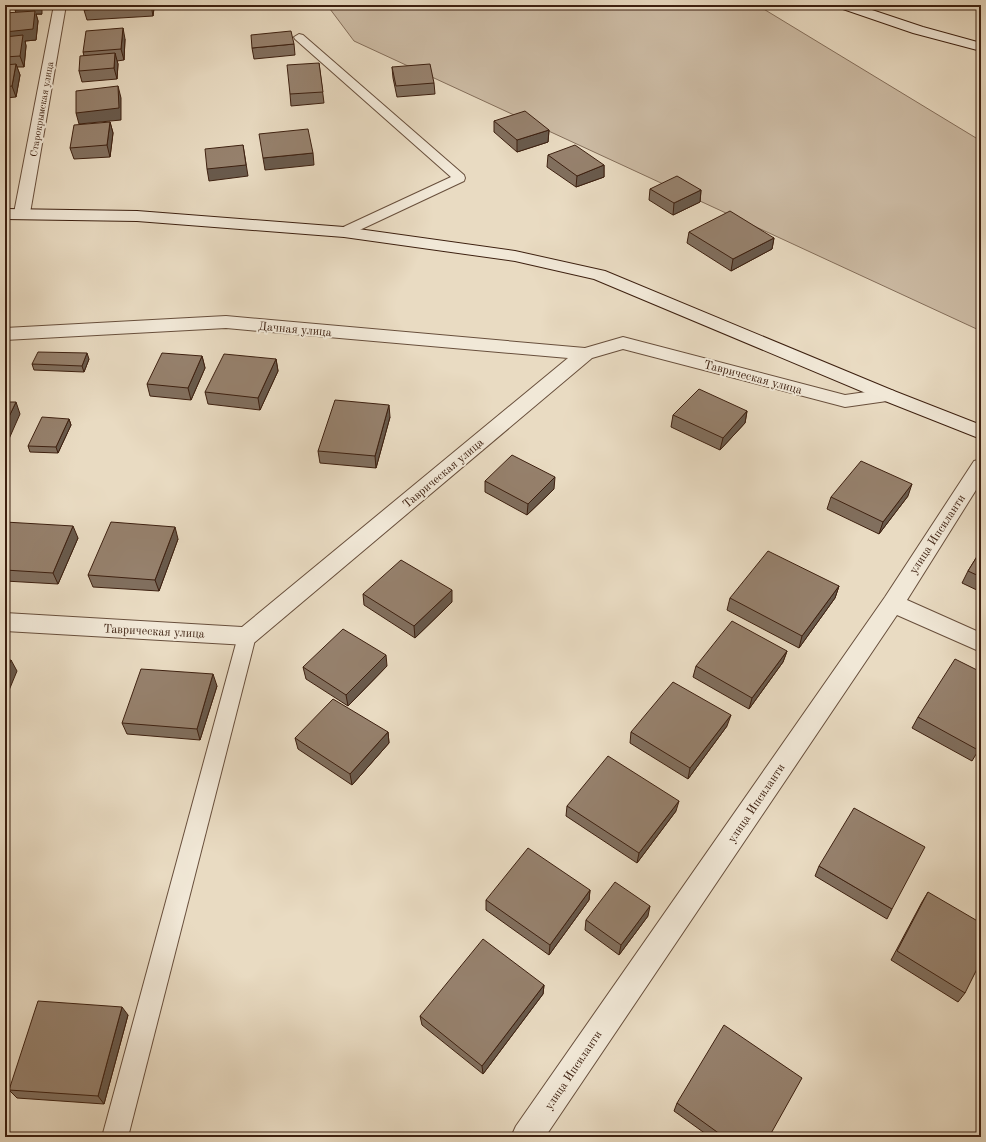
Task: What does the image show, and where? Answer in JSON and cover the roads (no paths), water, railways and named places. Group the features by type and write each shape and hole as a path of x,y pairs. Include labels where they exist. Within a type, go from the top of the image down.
{"street":[{"name":"Старокрымская улица","path":"13,214 60,5"},
{"path":"845,5 918,30 981,47"},
{"path":"13,214 137,216 344,232 515,256 599,275 887,395 981,432"},
{"name":"Дачная улица","path":"5,334 226,322 585,354"},
{"name":"Таврическая улица","path":"5,622 247,636 585,354 623,342 845,401 887,395"},
{"name":"улица Ипсиланти","path":"527,1137 893,603 981,466"},
{"path":"893,603 981,643"}],"lane":[{"path":"299,37 459,178 344,232"},
{"path":"115,1137 247,636"}]}
